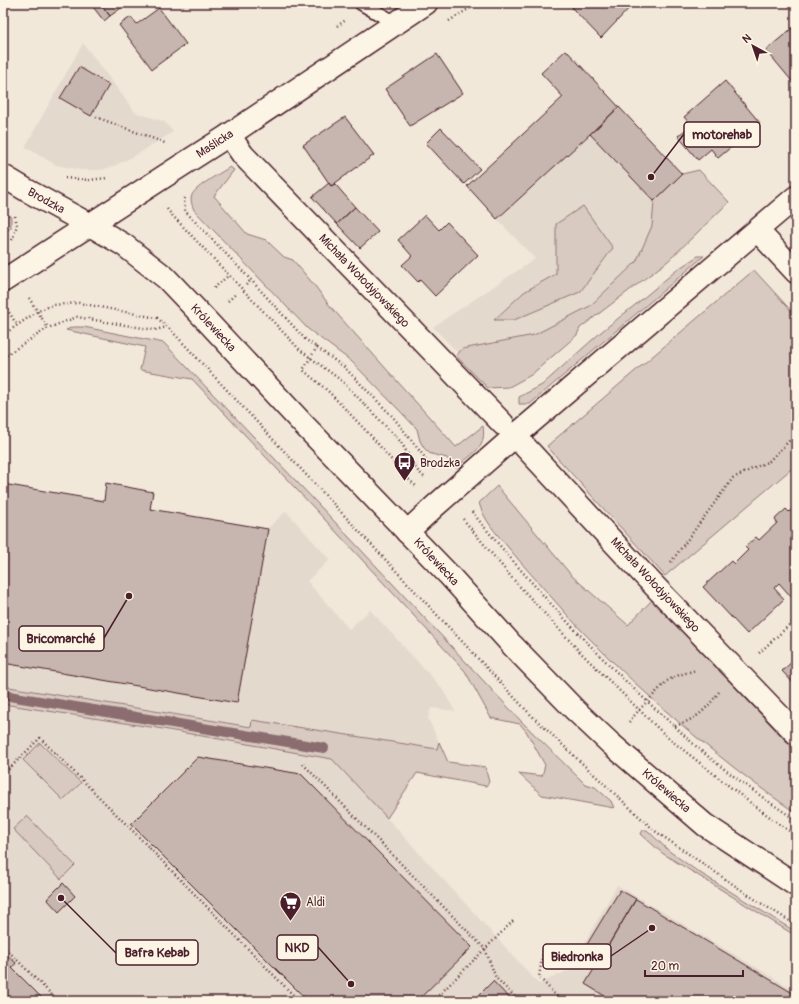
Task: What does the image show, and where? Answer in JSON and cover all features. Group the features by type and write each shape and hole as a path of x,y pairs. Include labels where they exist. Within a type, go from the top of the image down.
{"street":[{"name":"Maślicka","path":"3,281 228,135 426,3"},
{"name":"Michała Wołodyjowskiego","path":"228,135 243,155 509,430 654,585 796,733"},
{"name":"Brodzka","path":"3,176 90,225"},
{"path":"407,532 448,495 509,430 796,197"},
{"name":"Królewiecka","path":"90,225 124,245 166,278 303,424 448,574 517,650 575,710 610,743 705,824 796,885"},
{"path":"757,230 796,272"}],"lane":[{"path":"360,3 395,23"}],"path":[{"path":"96,117 167,144"},
{"path":"58,177 88,180 111,177"},
{"path":"188,195 184,200 185,211 305,338 344,367 393,417 427,461 467,524 512,578 580,653 667,737 720,780 796,836"},
{"path":"8,243 13,238 17,225 14,211"},
{"path":"170,214 300,350 342,382 401,442 416,468 448,495 467,506 532,584 647,702 709,757 770,803 796,820"},
{"path":"211,290 229,275"},
{"path":"246,285 251,280"},
{"path":"225,304 237,293"},
{"path":"26,294 48,328"},
{"path":"3,335 38,311 53,305 79,303 158,318 182,343"},
{"path":"6,308 17,326"},
{"path":"3,357 48,328 76,317 155,330 168,327"},
{"path":"317,347 303,370 328,391 372,437 406,477"},
{"path":"654,585 733,478 769,461 796,434"},
{"path":"764,649 796,619"},
{"path":"639,710 667,681 679,675 712,665 722,656"},
{"path":"674,726 698,716 710,705 721,689 738,672"},
{"path":"3,775 40,738 299,1001"},
{"path":"303,764 485,949 496,978 519,1001"},
{"path":"433,1001 513,921"},
{"path":"3,946 58,1001"},
{"path":"542,951 539,977 561,1001"}],"shaded area":[{"path":"83,43 135,112 165,122 173,132 138,154 114,166 101,170 81,170 56,165 25,147"},
{"path":"619,107 682,174 718,205 511,383 483,379 433,327 535,259 497,219"},
{"path":"230,167 234,170 214,196 247,234 266,240 284,257 293,260 330,306 456,447 483,426 484,436 481,445 455,468 447,458 429,453 420,441 417,429 399,410 351,361 308,329 194,210 191,199 194,192 209,180"},
{"path":"699,170 729,202 668,261 580,328 577,335 531,375 509,387 488,388 456,356 462,349 534,335 590,306 636,262 652,226 654,201 682,174"},
{"path":"583,206 613,248 580,292 514,320 494,320 524,292 556,274 556,224"},
{"path":"3,211 11,217 11,228 3,233"},
{"path":"698,256 704,256 530,404 519,404 519,397 542,385 601,332 678,269"},
{"path":"754,270 796,316 796,465 665,576 547,446"},
{"path":"73,327 84,327 164,343 319,505 522,722 585,784 595,787 611,801 614,808 542,795 518,773 542,776 545,765 526,731 520,724 491,718 465,671 192,379 140,370 145,347 66,330"},
{"path":"106,483 153,492 151,509 267,529 286,511 330,560 307,581 349,629 370,610 441,687 455,711 431,708 428,718 448,762 485,767 489,782 486,786 417,773 387,818 539,984 569,970 617,885 796,991 796,995 620,890 586,946 602,956 613,1001 3,1001 3,704 157,728 312,737 3,686 3,484 103,501"},
{"path":"497,486 572,576 628,625 652,600 796,752 796,813 739,772 684,727 632,680 576,624 499,536 484,515 479,503"},
{"path":"3,686 251,727 252,720 437,749 439,742 448,762 485,767 489,782 486,786 417,773 387,818 332,759 157,728 3,704"},
{"path":"40,743 81,783 63,800 23,760"},
{"path":"27,816 75,865 61,879 13,829"},
{"path":"643,830 647,830 669,851 697,871 796,932 796,936 662,853 641,834"}],"building":[{"path":"90,3 100,3 110,16 104,21"},
{"path":"100,3 128,3 110,16"},
{"path":"577,3 634,3 601,38 572,8"},
{"path":"159,8 186,44 152,69 119,25 131,17 137,24"},
{"path":"796,25 796,86 766,50"},
{"path":"566,50 619,107 497,219 467,186 563,97 541,73"},
{"path":"437,54 463,93 410,126 385,89"},
{"path":"79,67 109,85 91,116 60,98"},
{"path":"725,81 760,123 718,158 711,149 698,160 678,136 691,125 684,117"},
{"path":"619,107 682,174 654,201 590,134"},
{"path":"345,117 374,155 331,186 303,145"},
{"path":"441,128 480,169 464,184 426,143"},
{"path":"329,183 331,186 335,184 355,207 337,224 312,197"},
{"path":"355,207 378,232 360,248 337,224"},
{"path":"425,215 439,230 447,222 478,255 435,296 420,280 418,282 402,265 412,256 398,240"},
{"path":"106,483 153,492 150,509 268,529 237,703 3,663 3,484 104,501"},
{"path":"796,505 796,600 795,601 779,583 774,588 784,599 747,634 703,587 731,561 734,564 748,550 745,547 756,537 759,540 777,523 775,519 786,509 789,512"},
{"path":"796,652 796,686 782,671 795,659 792,656"},
{"path":"198,757 301,774 472,947 417,1001 308,1001 131,824"},
{"path":"63,883 75,896 59,912 47,899"},
{"path":"620,890 636,899 602,956 586,946"},
{"path":"636,899 796,995 796,1001 613,1001 585,984"},
{"path":"3,951 16,963 12,968 45,1001 3,1001"},
{"path":"493,981 512,1001 473,1001"}],"waterway":[{"path":"3,695 324,748"}],"place":[{"name":"motorehab","path":"651,177"},
{"name":"Brodzka","path":"405,482"},
{"name":"Bricomarché","path":"129,596"},
{"name":"Bafra Kebab","path":"61,898"},
{"name":"Aldi","path":"291,922"},
{"name":"Biedronka","path":"652,928"},
{"name":"NKD","path":"351,984"}]}
